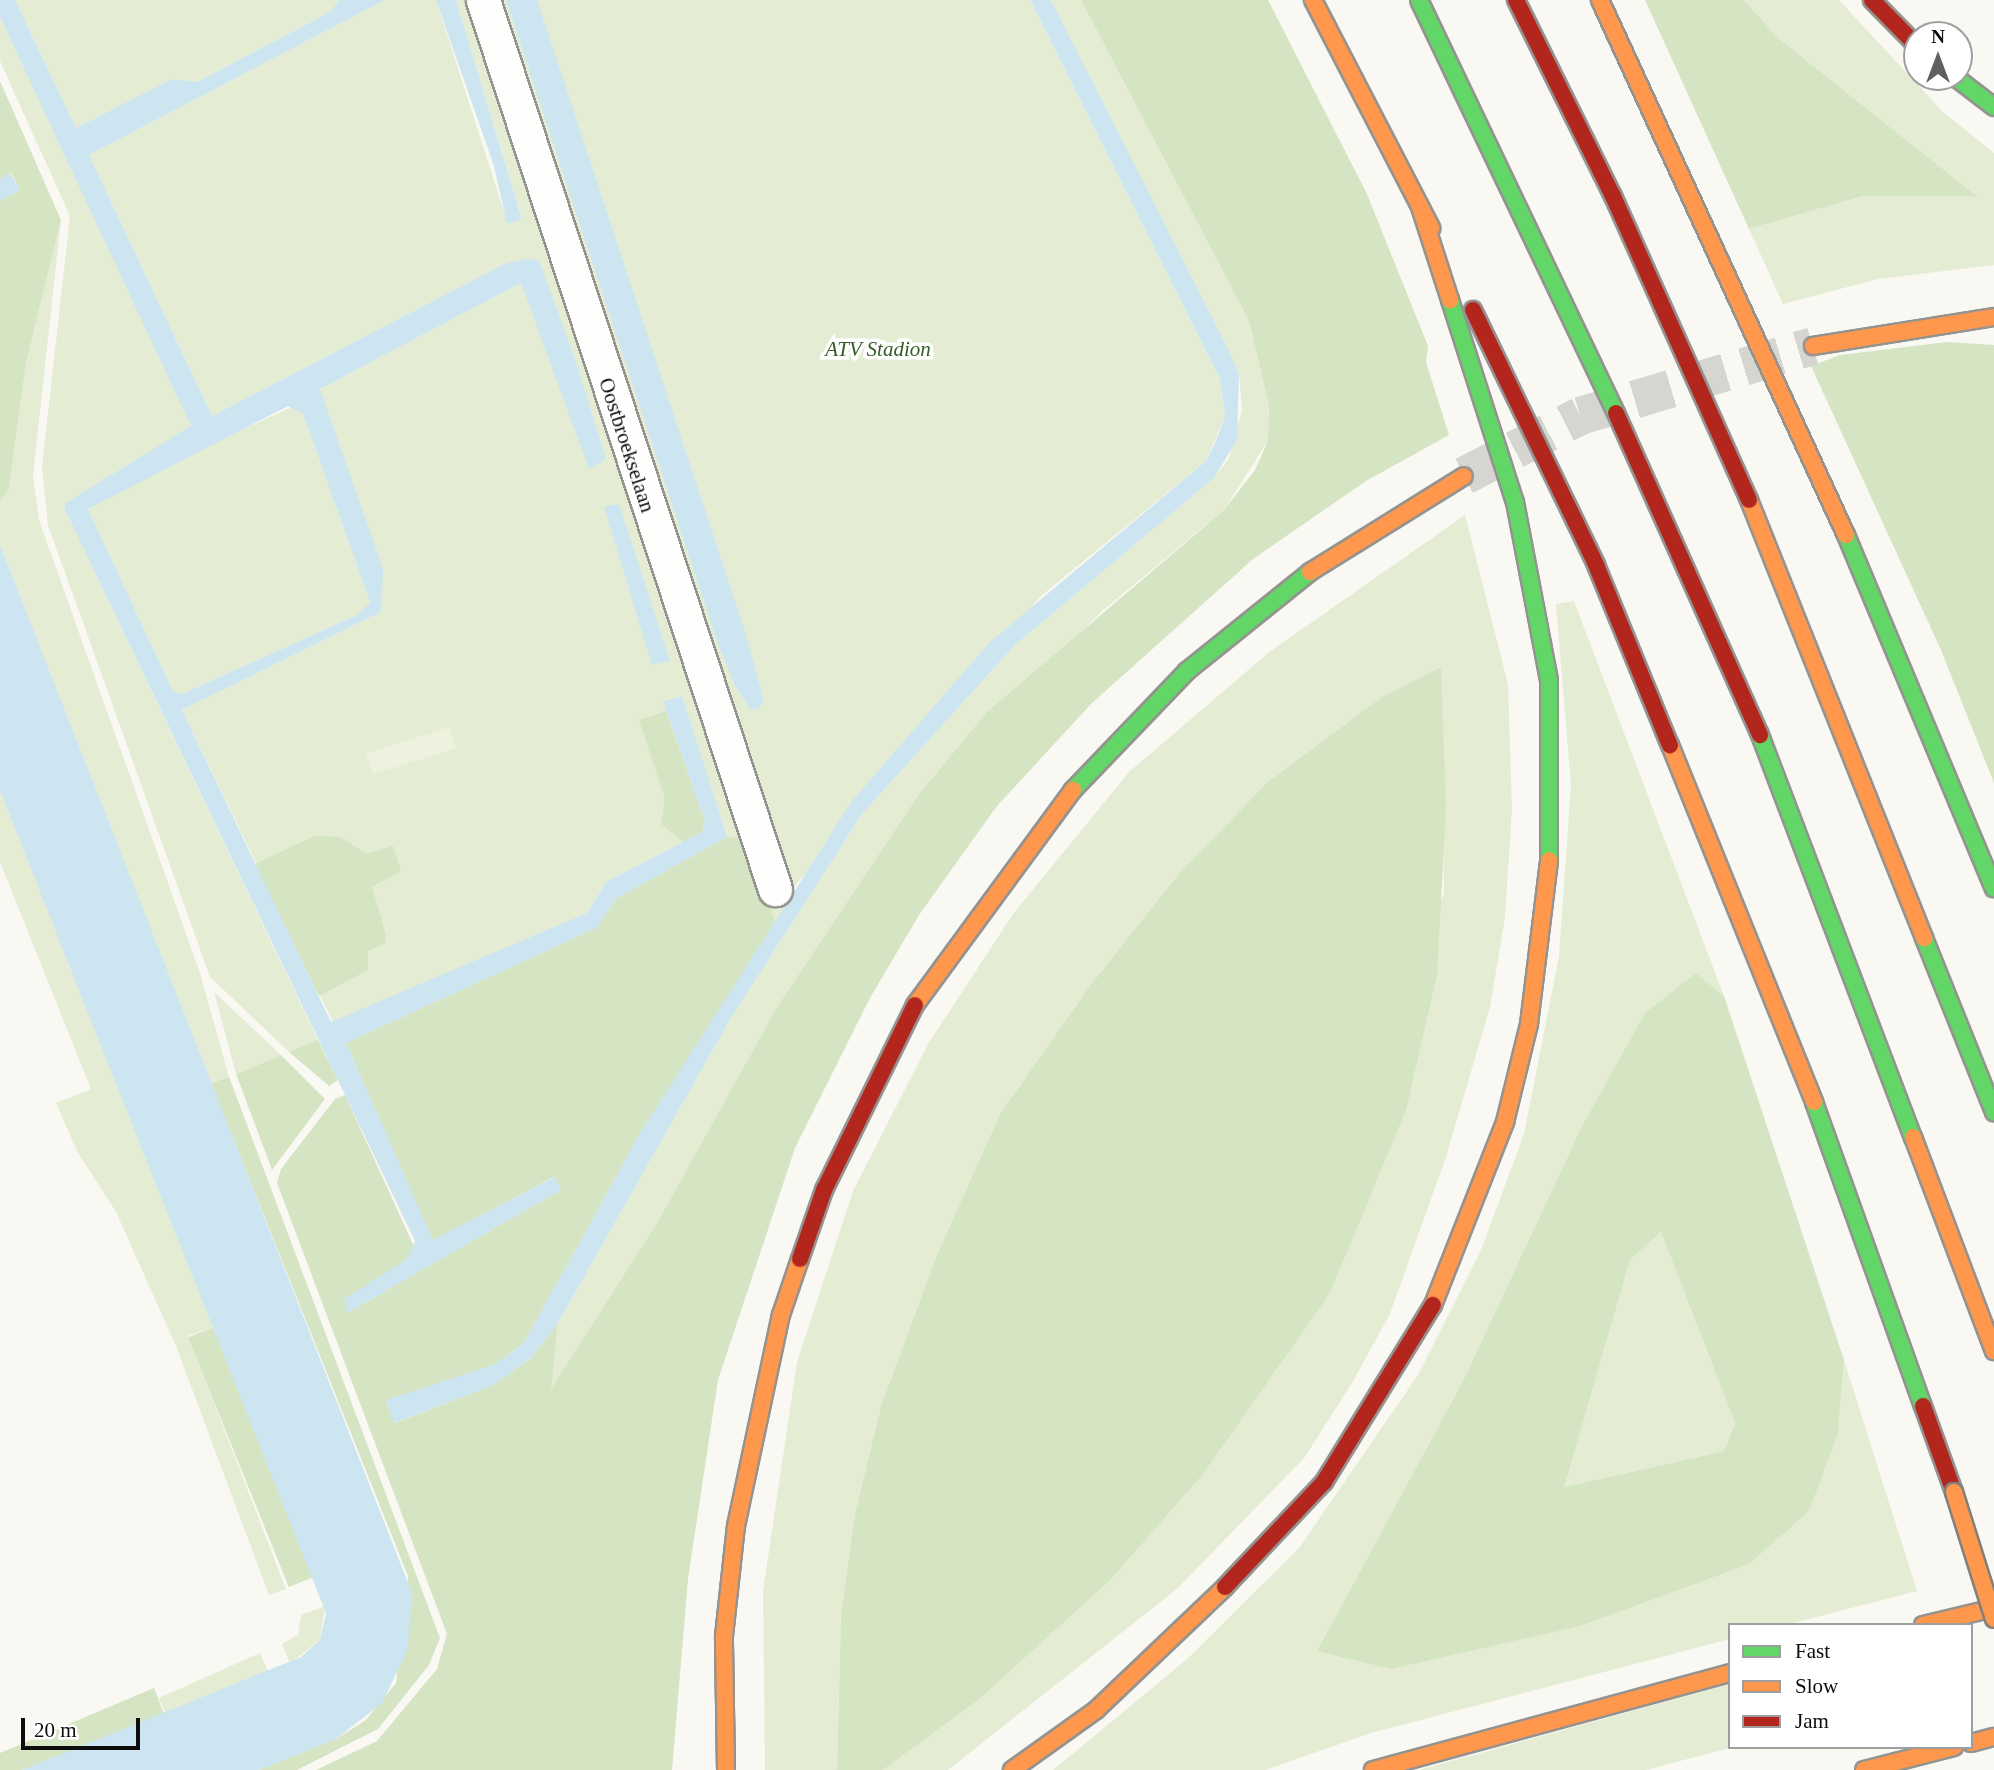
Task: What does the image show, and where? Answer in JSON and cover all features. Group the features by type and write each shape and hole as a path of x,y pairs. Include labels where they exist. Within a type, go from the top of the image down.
{"highway":[{"path":"1313,0 1420,207 1596,565 1820,1117 1954,1492 1994,1619"},
{"path":"1419,0 1671,527 1771,761 1994,1352"},
{"path":"1516,0 1614,196 1746,492 1994,1112"},
{"path":"1600,0 1817,467 1994,888"},
{"path":"1872,0 1903,32"},
{"path":"1973,91 1994,107"},
{"path":"1012,1770 1096,1710 1256,1558 1324,1482 1427,1316 1505,1122 1529,1024 1549,886 1549,681 1515,502 1420,207"},
{"path":"1813,346 1994,317"},
{"path":"726,1770 724,1636 736,1526 781,1315 824,1190 910,1012 1049,815 1187,671 1288,585 1464,476"},
{"path":"1931,1623 1994,1608"},
{"path":"1373,1770 1728,1675"},
{"path":"1973,1742 1994,1737"},
{"path":"1864,1770 1946,1749"}],"street":[{"name":"Oostbroekselaan","path":"483,0 775,889"}],"green space":[{"path":"15,0 339,0 330,12 197,82 172,79 76,128"},
{"name":"ATV Stadion","path":"385,0 436,0 508,224 522,218 456,0 1030,0 1220,379 1225,417 1206,461 1041,596 795,886 776,924 747,839 727,837 681,696 663,701 705,821 702,832 606,882 587,913 334,1024 182,710 381,612 320,389 521,283 539,326 584,393 539,261 504,264 212,416 89,155"},
{"path":"1051,0 1081,0 1249,321 1269,406 1268,441 1223,511 1102,611 917,797 777,1007 657,1223 550,1391 558,1323 731,1018 862,814 1015,645 1214,478 1229,458 1242,410 1239,374"},
{"path":"1081,0 1268,0 1367,194 1428,346 1426,362 1449,435 1366,481 1253,559 1091,704 997,806 919,915 870,998 795,1148 718,1380 688,1579 672,1770 316,1770 377,1741 437,1669 447,1634 277,1183 281,1169 335,1099 345,1095 416,1251 347,1313 561,1190 554,1177 433,1241 346,1043 596,928 617,898 727,837 747,839 776,924 642,1130 524,1343 496,1364 386,1401 395,1423 493,1385 531,1358 558,1323 551,1389 657,1223 777,1007 917,797 987,712 1223,511 1255,470 1268,441 1269,406 1249,321"},
{"path":"1645,0 1744,0 1778,38 1977,196 1863,196 1749,229"},
{"path":"1744,0 1839,0 1903,69 1903,91 1923,91 1942,111 1994,153 1994,265 1878,279 1783,304 1749,229 1863,196 1976,195 1778,38"},
{"path":"0,17 188,415 191,426 182,433 64,504 318,1040 289,1052 210,977 48,525 42,467 70,216 0,61"},
{"path":"0,81 61,220 26,363 9,488 0,502 0,201 20,190 11,173 0,179"},
{"path":"61,220 33,475 39,520 200,973 229,1077 211,1083 0,545 0,502 9,488 26,363"},
{"path":"1947,342 1994,345 1994,783 1941,650 1811,366 1840,355"},
{"path":"294,406 303,414 370,602 359,614 262,658 182,694 173,691 88,509 162,466"},
{"path":"1465,515 1508,684 1512,809 1505,918 1490,1007 1446,1157 1390,1314 1353,1381 1305,1457 1178,1588 948,1770 883,1770 978,1700 1444,895 1441,668 1177,876 1089,987 1000,1114 936,1257 881,1406 855,1514 841,1612 837,1770 765,1770 763,1591 797,1362 853,1191 928,1044 1013,914 1129,772 1268,653"},
{"path":"1574,601 1724,996 1696,973 1645,1014 1581,1128 1464,1379 1317,1651 1838,1433 1844,1360 1917,1591 1794,1623 1728,1623 1728,1640 1371,1733 1265,1770 1053,1770 1186,1660 1299,1548 1418,1375 1481,1250 1524,1134 1559,956 1571,785 1556,604"},
{"path":"1441,667 1446,808 1437,975 1406,1110 1330,1293 1203,1474 1110,1580 978,1700 883,1770 837,1770 841,1613 855,1514 881,1406 936,1257 1000,1114 1089,987 1177,876 1268,782 1381,698"},
{"path":"666,711 705,821 702,832 683,842 661,824 665,799 639,720"},
{"path":"449,727 456,748 373,775 366,754"},
{"path":"0,791 214,1327 188,1336 286,1589 269,1595 176,1346 116,1212 77,1151 56,1103 91,1089 0,862"},
{"path":"314,836 340,837 367,854 393,846 401,871 372,887 386,935 385,943 368,951 368,970 319,996 255,864"},
{"path":"1696,973 1724,996 1844,1360 1838,1433 1809,1511 1749,1564 1580,1626 1391,1669 1317,1651 1464,1379 1581,1128 1645,1013","holes":["1661,1232 1735,1423 1724,1451 1564,1487 1630,1260"]},
{"path":"214,992 281,1055 236,1074"},
{"path":"318,1040 338,1080 329,1086 289,1052"},
{"path":"281,1055 325,1099 272,1170 236,1074"},
{"path":"229,1077 440,1638 429,1665 378,1729 297,1770 259,1770 336,1739 366,1720 396,1683 408,1576 211,1083"},
{"path":"1661,1232 1735,1423 1724,1451 1563,1487 1630,1260"},
{"path":"214,1327 315,1576 289,1587 188,1337"},
{"path":"325,1606 320,1640 290,1663 282,1644 298,1635 301,1615"},
{"path":"260,1653 268,1671 167,1716 159,1698"},
{"path":"1728,1685 1728,1748 1646,1770 1419,1770"},
{"path":"154,1688 164,1714 22,1770 0,1770 0,1753"}],"water":[{"path":"0,0 15,0 76,128 172,79 197,82 330,12 339,0 385,0 89,155 212,416 504,264 526,259 539,260 576,362 606,459 589,469 521,283 320,389 383,569 381,612 182,710 331,1022 587,913 606,882 702,832 705,821 663,701 682,696 727,837 617,898 596,928 346,1043 433,1240 555,1177 561,1190 347,1313 344,1299 406,1260 415,1241 65,510 64,504 191,426 0,17","holes":["288,406 303,414 370,602 359,614 182,694 173,691 88,509"]},
{"path":"436,0 456,0 522,219 507,224 494,166"},
{"path":"506,0 537,0 744,628 764,701 759,708 751,710 735,686 717,641"},
{"path":"1030,0 1051,0 1228,349 1239,374 1237,440 1214,478 1015,645 862,814 731,1018 558,1323 531,1358 493,1385 394,1423 386,1400 496,1364 524,1343 642,1130 852,801 989,643 1206,461 1215,443 1225,417 1220,379"},
{"path":"10,173 20,190 0,201 0,179"},
{"path":"619,504 670,661 652,665 604,507"},
{"path":"0,545 412,1593 408,1649 382,1703 336,1739 259,1770 22,1770 301,1657 320,1640 326,1613 0,791"}],"tunnel":[{"path":"1464,476 1580,416 1813,346"}],"traffic: fast":[{"path":"1419,0 1616,413"},
{"path":"1973,91 1994,107"},
{"path":"1450,300 1515,502 1549,681 1549,860"},
{"path":"1846,535 1994,888"},
{"path":"1073,790 1187,671 1310,572"},
{"path":"1760,735 1913,1137"},
{"path":"1924,938 1994,1112"},
{"path":"1814,1102 1923,1406"}],"traffic: slow":[{"path":"1313,0 1431,228"},
{"path":"1600,0 1846,535"},
{"path":"1420,207 1450,300"},
{"path":"1813,346 1994,317"},
{"path":"1310,572 1464,476"},
{"path":"1749,500 1924,938"},
{"path":"1670,745 1814,1102"},
{"path":"915,1005 1073,790"},
{"path":"1433,1305 1505,1122 1529,1024 1549,860"},
{"path":"1913,1137 1994,1351"},
{"path":"726,1770 724,1636 736,1526 781,1315 800,1259"},
{"path":"1954,1492 1994,1619"},
{"path":"1012,1770 1096,1710 1225,1587"},
{"path":"1931,1623 1994,1608"},
{"path":"1373,1770 1728,1674"},
{"path":"1973,1742 1994,1737"},
{"path":"1864,1770 1946,1749"}],"traffic: jam":[{"path":"1516,0 1613,196 1749,500"},
{"path":"1872,0 1903,32"},
{"path":"1473,310 1596,565 1670,745"},
{"path":"1616,413 1760,735"},
{"path":"800,1259 824,1190 915,1005"},
{"path":"1225,1587 1324,1482 1433,1305"},
{"path":"1923,1406 1954,1492"}]}
